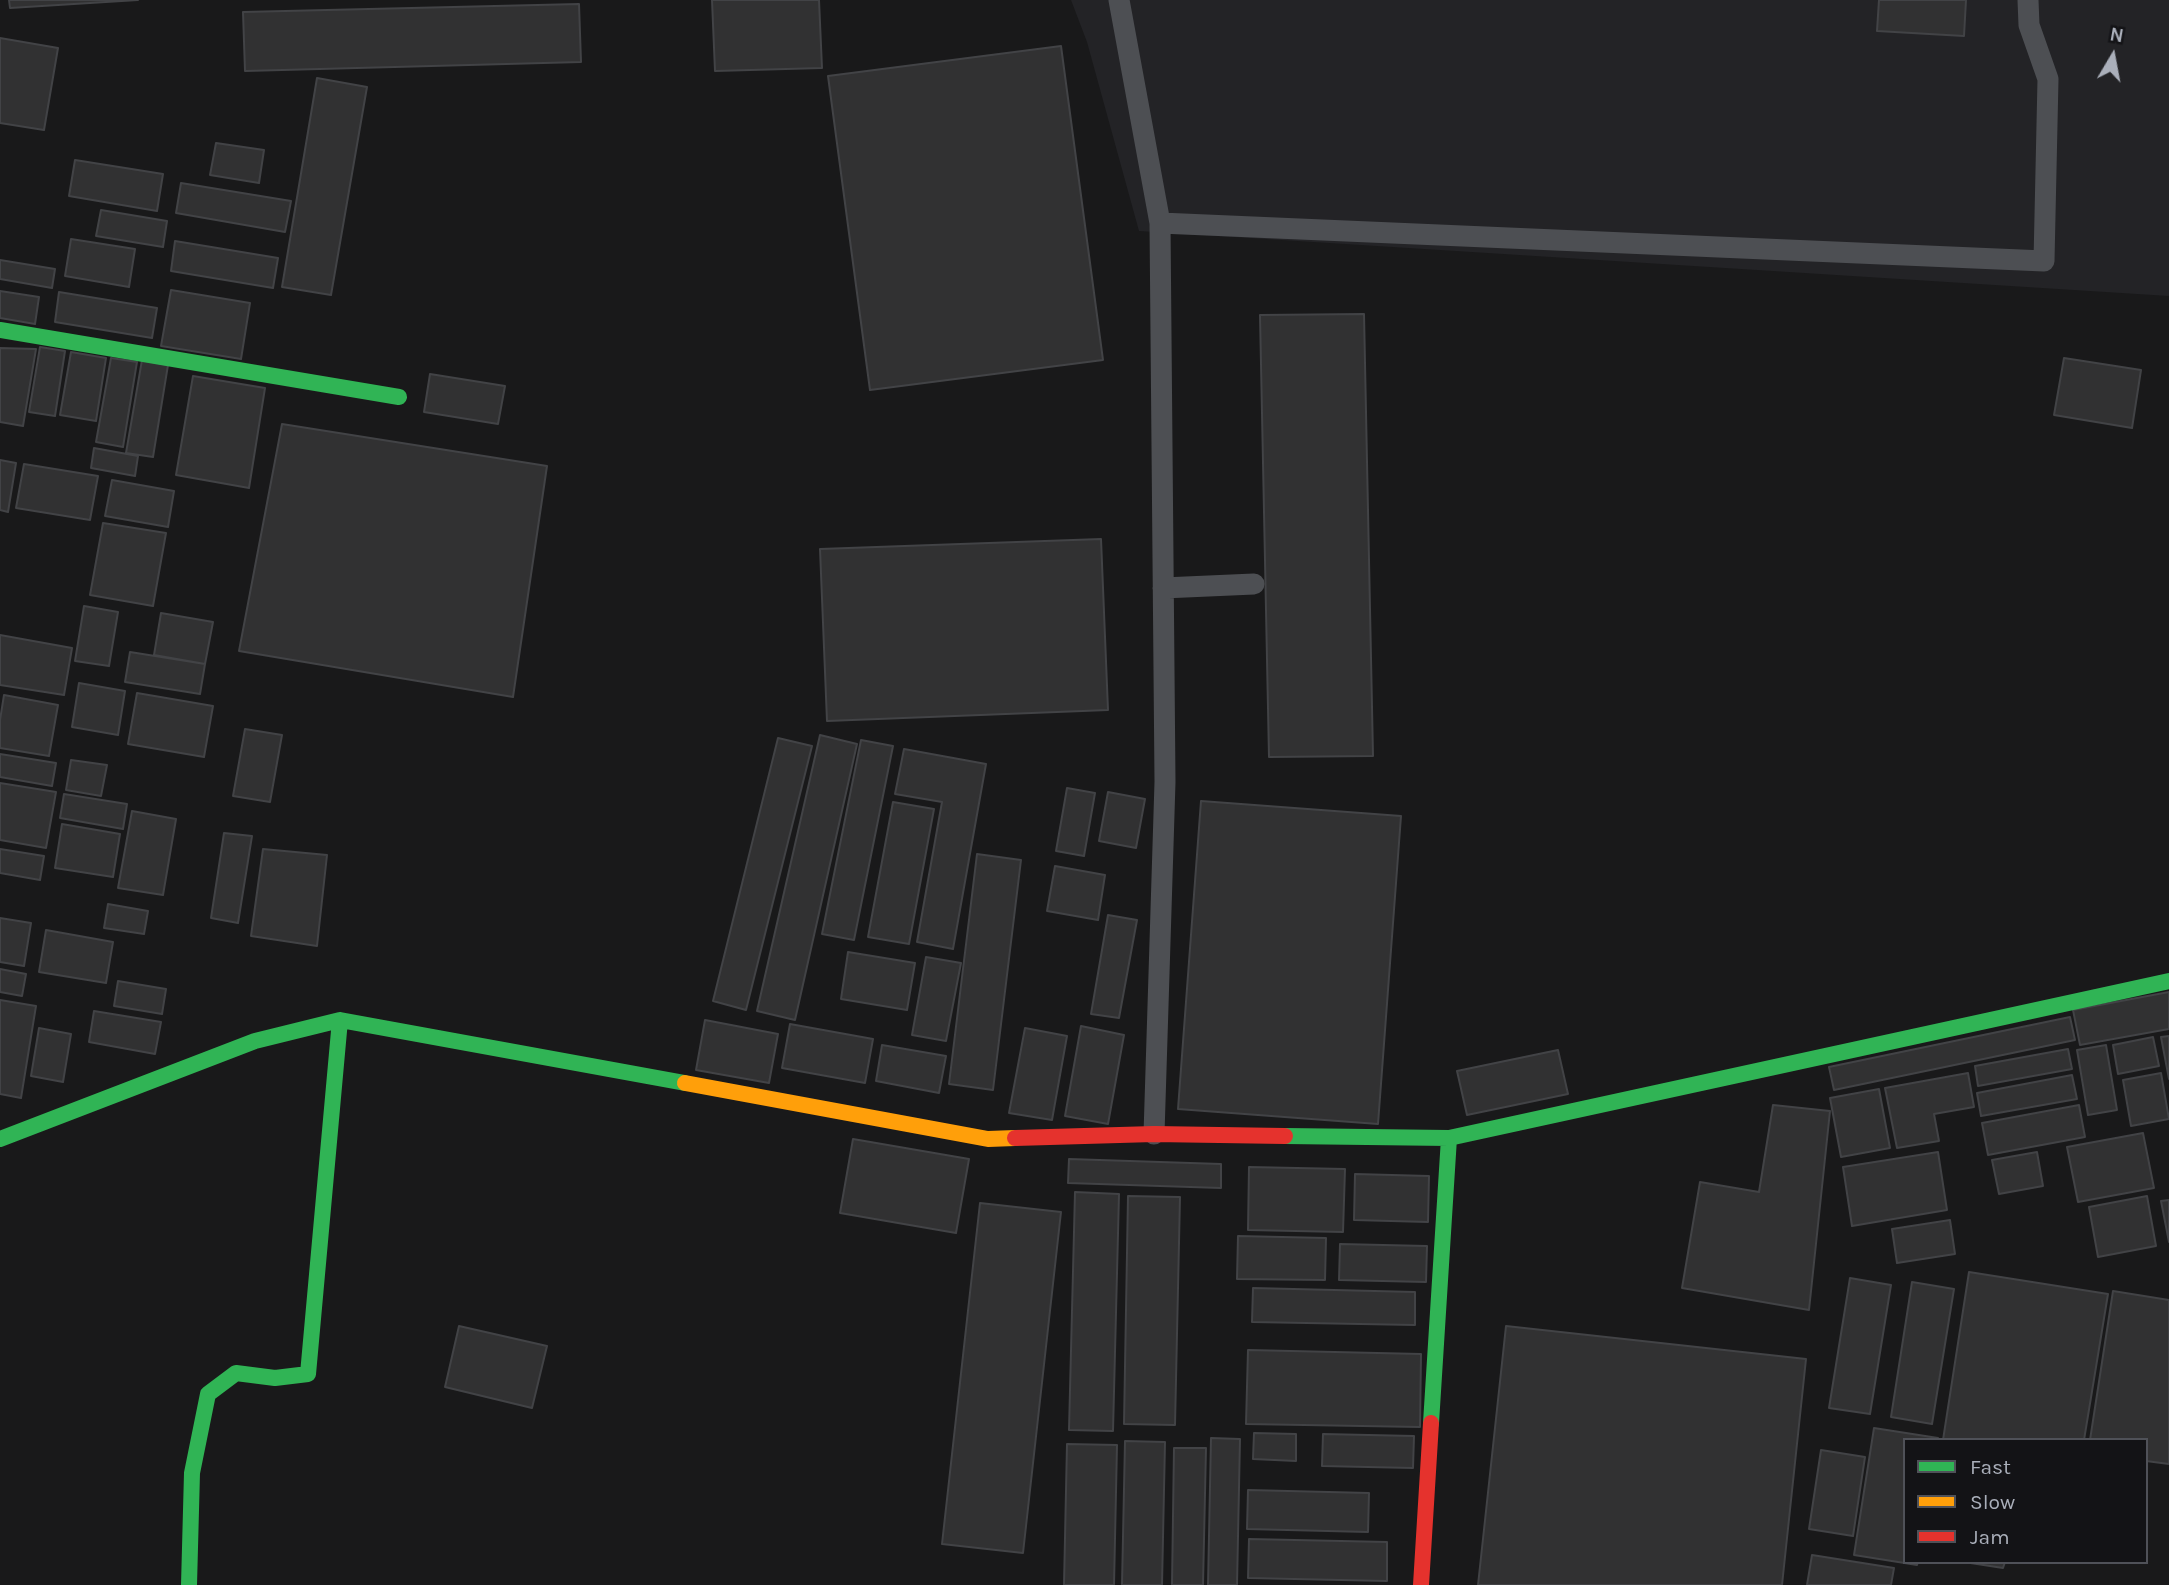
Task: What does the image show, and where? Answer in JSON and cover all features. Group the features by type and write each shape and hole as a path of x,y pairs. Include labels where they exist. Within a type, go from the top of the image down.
{"street":[{"path":"0,330 399,397"},
{"path":"0,1139 255,1041 340,1020 988,1139 1154,1134 1449,1138 2169,981"},
{"path":"189,1585 192,1473 208,1394 236,1373 275,1378 308,1374 340,1020"},
{"path":"1421,1585 1449,1138"}],"lane":[{"path":"1119,0 1160,223 1165,782 1154,1134"},
{"path":"1160,223 2044,261 2048,79 2029,25 2028,0"},
{"path":"1163,588 1254,584"}],"shaded area":[{"path":"1071,0 2169,0 2169,296 1139,231 1087,42"}],"building":[{"path":"9,0 138,0 10,8"},
{"path":"712,0 819,0 822,68 715,71"},
{"path":"1879,0 1966,0 1964,36 1877,31"},
{"path":"579,4 581,62 245,71 243,12"},
{"path":"0,38 58,48 44,130 0,123"},
{"path":"1061,46 1103,360 870,390 828,76"},
{"path":"317,78 367,87 331,295 282,287"},
{"path":"216,143 264,150 259,183 210,175"},
{"path":"75,160 163,174 157,211 69,196"},
{"path":"181,183 291,201 285,232 176,213"},
{"path":"101,210 167,221 163,247 96,236"},
{"path":"71,239 135,249 129,287 65,276"},
{"path":"175,241 278,258 273,288 171,271"},
{"path":"0,260 55,269 52,288 0,279"},
{"path":"171,290 250,303 241,359 161,346"},
{"path":"0,291 39,297 35,324 0,318"},
{"path":"59,292 157,308 152,338 55,322"},
{"path":"1364,314 1373,756 1269,757 1260,315"},
{"path":"40,347 65,351 55,416 29,412"},
{"path":"0,348 36,349 23,426 0,422"},
{"path":"71,352 106,358 96,421 60,415"},
{"path":"111,358 137,362 123,447 96,442"},
{"path":"2064,358 2141,370 2132,428 2054,415"},
{"path":"142,360 168,365 153,457 126,453"},
{"path":"430,374 505,386 498,424 424,412"},
{"path":"193,376 265,388 249,488 176,475"},
{"path":"282,424 547,466 513,697 239,651"},
{"path":"94,448 138,456 135,476 91,468"},
{"path":"0,460 16,463 8,512 0,510"},
{"path":"24,464 98,476 90,520 16,508"},
{"path":"112,480 174,491 168,527 105,516"},
{"path":"103,523 166,533 153,606 90,595"},
{"path":"1101,539 1108,710 827,721 820,549"},
{"path":"84,606 118,612 109,666 75,661"},
{"path":"161,613 213,622 205,664 154,655"},
{"path":"0,635 72,648 64,695 0,685"},
{"path":"130,652 205,664 200,694 125,682"},
{"path":"79,683 125,691 118,735 72,727"},
{"path":"137,693 213,706 204,757 128,744"},
{"path":"4,695 58,705 49,756 0,748 0,720"},
{"path":"245,729 282,735 270,802 233,796"},
{"path":"820,735 857,744 795,1020 757,1011"},
{"path":"778,738 812,746 746,1010 713,1001"},
{"path":"861,740 893,746 854,940 822,934"},
{"path":"904,749 986,764 953,949 917,942 942,802 895,794"},
{"path":"0,754 56,763 52,786 0,777"},
{"path":"71,760 107,765 101,796 66,790"},
{"path":"0,783 56,792 46,848 0,840"},
{"path":"1067,788 1095,793 1084,856 1056,851"},
{"path":"1108,792 1145,799 1136,848 1099,841"},
{"path":"64,794 127,804 123,829 60,818"},
{"path":"1201,801 1401,816 1378,1124 1178,1109"},
{"path":"893,802 934,809 909,944 868,937"},
{"path":"132,811 176,819 163,895 118,888"},
{"path":"62,824 120,834 113,877 55,868"},
{"path":"224,833 252,836 238,923 211,918"},
{"path":"0,849 44,856 40,880 0,873"},
{"path":"263,849 327,855 317,946 251,936"},
{"path":"977,854 1021,860 993,1090 949,1084"},
{"path":"1055,866 1105,875 1098,920 1047,911"},
{"path":"108,904 148,911 144,934 104,928"},
{"path":"1108,915 1137,920 1119,1018 1091,1014"},
{"path":"0,918 31,923 24,966 0,962"},
{"path":"46,930 113,942 106,983 39,972"},
{"path":"848,952 915,963 907,1010 841,999"},
{"path":"926,957 961,963 946,1041 912,1035"},
{"path":"0,969 26,974 22,996 0,992"},
{"path":"118,981 166,989 162,1014 114,1006"},
{"path":"2169,992 2169,1029 2080,1045 2073,1010"},
{"path":"0,1000 36,1006 21,1098 0,1094"},
{"path":"94,1011 161,1022 155,1054 89,1042"},
{"path":"2070,1017 2075,1040 1834,1090 1829,1067"},
{"path":"705,1020 778,1034 769,1083 696,1070"},
{"path":"790,1024 873,1039 865,1083 782,1068"},
{"path":"1081,1026 1124,1035 1108,1124 1065,1116"},
{"path":"39,1028 71,1034 63,1082 31,1076"},
{"path":"1025,1028 1067,1036 1052,1120 1009,1113"},
{"path":"2169,1036 2169,1079 2161,1037"},
{"path":"2153,1037 2159,1066 2118,1074 2113,1045"},
{"path":"882,1045 946,1056 939,1093 876,1081"},
{"path":"2106,1045 2117,1110 2088,1115 2077,1050"},
{"path":"2068,1049 2072,1069 1978,1086 1975,1066"},
{"path":"1558,1050 1568,1094 1467,1115 1457,1071"},
{"path":"1968,1073 1974,1107 1934,1114 1939,1141 1897,1148 1885,1088"},
{"path":"2161,1073 2169,1119 2131,1126 2123,1080"},
{"path":"2072,1075 2077,1099 1981,1116 1977,1093"},
{"path":"1879,1089 1890,1148 1841,1157 1830,1098"},
{"path":"1773,1105 1830,1111 1809,1310 1682,1288 1700,1182 1759,1192"},
{"path":"2079,1105 2085,1137 1988,1155 1982,1123"},
{"path":"2143,1133 2154,1188 2078,1202 2067,1147"},
{"path":"853,1139 969,1159 956,1233 840,1213"},
{"path":"1938,1152 1947,1210 1852,1226 1843,1167"},
{"path":"2037,1152 2043,1186 1999,1194 1992,1160"},
{"path":"1069,1159 1221,1164 1221,1188 1068,1183"},
{"path":"1249,1167 1345,1169 1343,1232 1248,1230"},
{"path":"1355,1174 1429,1176 1428,1222 1354,1220"},
{"path":"1075,1192 1119,1194 1113,1431 1069,1430"},
{"path":"1128,1196 1180,1197 1175,1425 1124,1424"},
{"path":"2147,1196 2156,1246 2098,1257 2089,1207"},
{"path":"2169,1200 2169,1242 2161,1201"},
{"path":"980,1203 1061,1212 1023,1553 942,1544"},
{"path":"1950,1220 1955,1254 1897,1263 1892,1229"},
{"path":"1238,1236 1326,1238 1325,1280 1237,1279"},
{"path":"1340,1244 1427,1246 1426,1282 1339,1280"},
{"path":"1969,1272 2108,1294 2084,1438 1943,1438"},
{"path":"1850,1278 1891,1285 1870,1414 1829,1408"},
{"path":"1912,1282 1954,1289 1932,1424 1891,1417"},
{"path":"1253,1288 1415,1292 1415,1325 1252,1322"},
{"path":"2113,1291 2169,1300 2169,1464 2148,1461 2148,1438 2090,1438"},
{"path":"459,1326 547,1346 532,1408 445,1387"},
{"path":"1506,1326 1806,1359 1782,1585 1478,1585"},
{"path":"1248,1350 1421,1354 1420,1427 1246,1424"},
{"path":"1874,1428 1938,1438 1903,1438 1903,1563 1854,1555"},
{"path":"1254,1433 1296,1434 1296,1461 1253,1459"},
{"path":"1323,1434 1414,1436 1413,1468 1322,1466"},
{"path":"1211,1438 1240,1439 1237,1585 1208,1585"},
{"path":"1125,1441 1165,1442 1162,1585 1122,1585"},
{"path":"1067,1444 1117,1445 1114,1585 1064,1585"},
{"path":"1174,1448 1206,1448 1203,1585 1172,1585"},
{"path":"1821,1450 1865,1457 1853,1536 1809,1529"},
{"path":"1248,1490 1369,1493 1368,1532 1247,1529"},
{"path":"1249,1539 1387,1542 1387,1581 1248,1578"},
{"path":"1812,1555 1894,1568 1891,1585 1807,1585"},
{"path":"1977,1564 2004,1564 2003,1568"}],"traffic: fast":[{"path":"0,330 399,397"},
{"path":"1285,1136 1449,1138 2169,981"},
{"path":"0,1139 255,1041 340,1020 685,1083"},
{"path":"189,1585 192,1473 208,1394 236,1373 275,1378 308,1374 340,1020"},
{"path":"1431,1423 1449,1138"}],"traffic: slow":[{"path":"685,1083 988,1139 1015,1138"}],"traffic: jam":[{"path":"1015,1138 1154,1134 1285,1136"},
{"path":"1421,1585 1431,1423"}]}
